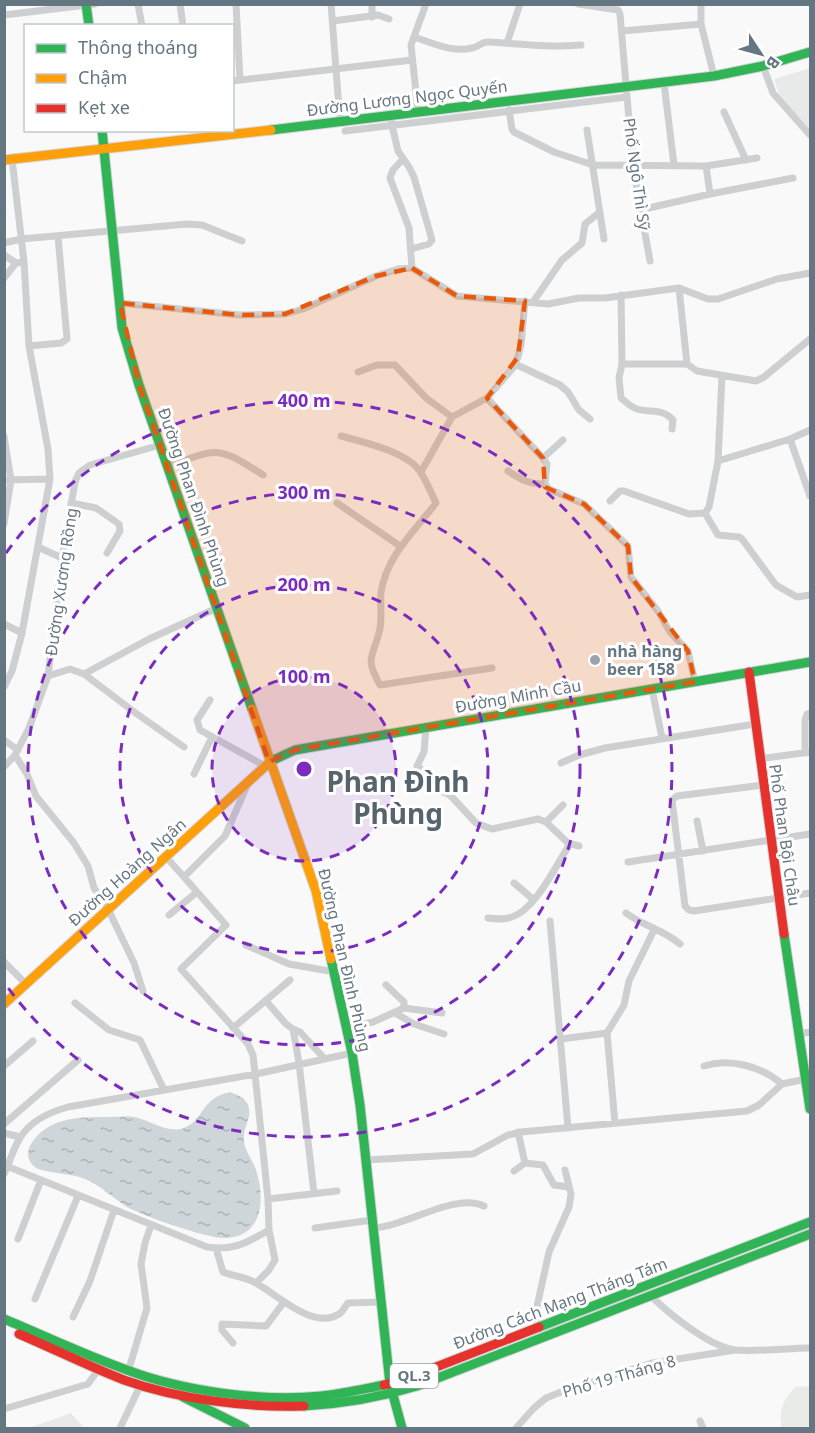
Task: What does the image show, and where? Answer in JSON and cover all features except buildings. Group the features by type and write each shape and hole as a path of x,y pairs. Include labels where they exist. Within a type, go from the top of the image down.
{"main road":[{"path":"89,5 89,24"},
{"name":"Đường Lương Ngọc Quyến","path":"8,159 390,121 417,112 508,100 626,92 763,66 810,52"},
{"name":"Đường Phan Đình Phùng","path":"102,132 125,339 160,446 218,608 267,764 316,891 335,972 352,1053 391,1389 402,1428"},
{"name":"Đường Minh Cầu","path":"267,764 295,750 810,662"},
{"name":"Phố Phan Bội Châu","path":"749,672 778,898 805,1033 806,1079 810,1109"},
{"name":"Đường Hoàng Ngân","path":"4,1004 267,764"},
{"name":"Đường Cách Mạng Tháng Tám","path":"4,1319 141,1384 176,1394 237,1399 320,1396 417,1386 810,1222"},
{"name":"Đường Cách Mạng Tháng Tám","path":"391,1389 537,1328 810,1234"},
{"name":"Đường Cách Mạng Tháng Tám","path":"4,1328 101,1365"},
{"name":"Đường Cách Mạng Tháng Tám","path":"126,1376 237,1399"},
{"path":"176,1394 245,1428"},
{"path":"234,1423 237,1399"}],"street":[{"path":"138,4 142,24"},
{"path":"180,4 183,24"},
{"path":"236,4 236,81 412,60"},
{"path":"332,4 343,126"},
{"path":"372,4 372,17"},
{"path":"417,112 411,45 426,4"},
{"path":"507,44 520,4"},
{"path":"578,4 618,9 622,31 701,24"},
{"path":"701,4 701,24 714,76"},
{"path":"4,15 21,9 89,5"},
{"path":"333,21 380,15 389,19"},
{"name":"Phố Ngô Thì Sỹ","path":"622,31 633,167 650,261"},
{"path":"414,37 445,47 460,49 472,48 485,41 562,47 581,45"},
{"path":"763,66 778,99 810,135"},
{"path":"664,83 674,165"},
{"path":"411,249 429,244 432,240 414,177 398,151 390,121 509,111 626,92"},
{"path":"508,100 514,132 554,152 593,165 706,166 757,158"},
{"path":"724,112 746,160"},
{"path":"587,130 604,239"},
{"path":"4,687 12,671 22,633 50,480 48,449 29,346 20,263 21,239 8,159"},
{"path":"403,159 393,170 390,178 409,228 412,268"},
{"path":"706,166 710,194"},
{"path":"640,210 793,178"},
{"path":"421,472 452,417 488,398 515,364 529,302 562,260 582,243 585,224 600,212"},
{"path":"4,243 21,239 188,224 202,225 242,241"},
{"path":"29,346 61,343 67,339 58,236"},
{"path":"4,255 20,263"},
{"path":"4,278 20,263"},
{"path":"120,303 240,315 285,314 303,309 376,276 398,269 412,268 457,296 548,304 579,298 605,298 680,288 708,298 718,299 777,279 810,273"},
{"path":"680,288 687,364"},
{"path":"621,295 622,364 619,378 621,398 636,408 661,411 670,416 673,420 672,429"},
{"path":"622,364 687,364 698,371 756,381 764,378 810,339"},
{"path":"515,364 560,385 568,392 579,410 590,419"},
{"path":"358,372 377,365 395,365 426,398 452,417"},
{"path":"705,513 709,507 718,461 722,376"},
{"path":"488,398 543,458 547,464 545,484 549,489 584,504 628,546 631,578 658,611 670,632 688,651 695,682"},
{"path":"718,461 810,430"},
{"path":"4,436 8,480 4,524"},
{"path":"340,436 378,446 401,456 421,472 436,503 400,546 386,572 381,593 380,628 370,659 370,668 380,685 492,668"},
{"path":"790,438 810,496"},
{"path":"543,458 563,440"},
{"name":"Đường Xương Rồng","path":"4,767 17,752 38,708 48,676 62,558 78,473 90,465 160,446"},
{"path":"168,467 215,451 235,456 262,475"},
{"path":"508,471 526,482 536,485 545,484"},
{"path":"8,480 50,480"},
{"path":"610,501 620,491 624,491 689,514 705,513"},
{"path":"337,502 400,546"},
{"path":"72,503 96,508 119,524 120,531 107,554"},
{"path":"705,513 718,535 742,539 776,585 797,597 810,595"},
{"path":"38,548 62,558"},
{"path":"84,674 149,639 218,608"},
{"path":"4,624 22,633"},
{"path":"48,676 70,669 84,674 184,747"},
{"path":"652,689 662,738"},
{"path":"210,700 197,720 200,730 267,764"},
{"path":"759,759 808,752 805,720 807,714 810,713"},
{"path":"561,763 605,748 755,724"},
{"path":"426,727 424,752 417,766 429,775 441,791 450,795 476,823 492,829 534,819 546,822 570,844 579,846"},
{"path":"194,774 212,737"},
{"path":"4,740 17,752 36,796 88,866 97,894 108,909 134,963 143,991"},
{"path":"184,877 225,836 249,781"},
{"path":"763,785 675,797 672,803 685,906 694,911 810,893"},
{"path":"546,822 563,805"},
{"path":"697,821 703,851"},
{"path":"628,862 810,834"},
{"path":"488,918 510,918 534,900 570,844"},
{"path":"166,857 226,925 181,969 251,1049 268,1199 269,1230 275,1260 256,1283"},
{"path":"514,884 534,900"},
{"path":"169,915 197,892"},
{"path":"626,912 638,922 674,938 680,944"},
{"path":"550,921 568,1128"},
{"path":"615,1123 607,1033 624,1005 629,981 654,930"},
{"path":"246,945 289,964 335,972"},
{"path":"4,962 26,984"},
{"path":"233,1028 290,980"},
{"path":"386,985 404,1002 404,1008"},
{"path":"266,1001 286,1024 300,1032 324,1058"},
{"path":"75,1003 109,1030 140,1040 164,1090"},
{"path":"347,1028 373,1022 404,1008 442,1013"},
{"path":"395,1013 414,1024 444,1034"},
{"path":"293,1029 314,1193"},
{"path":"561,1039 607,1033"},
{"path":"4,1066 33,1041"},
{"path":"4,1174 20,1137 34,1123 51,1112 68,1107 255,1074 352,1053"},
{"path":"4,1124 78,1060"},
{"path":"704,1066 720,1062 750,1067 764,1071 782,1084"},
{"path":"366,1160 473,1154 518,1132 747,1111 759,1105 782,1084 806,1079"},
{"path":"518,1132 525,1163"},
{"path":"4,1133 20,1137"},
{"path":"514,1171 525,1163 543,1165 554,1185 569,1188"},
{"path":"6,1166 207,1247 224,1249 237,1247 269,1230"},
{"path":"537,1328 538,1299 552,1242 571,1198 565,1170"},
{"path":"18,1239 41,1180"},
{"path":"268,1199 337,1191"},
{"path":"35,1299 78,1196"},
{"path":"315,1228 373,1224 388,1227 443,1206 475,1203 484,1206"},
{"path":"73,1317 90,1281 114,1210"},
{"path":"126,1376 147,1308 141,1264 144,1243 151,1225"},
{"path":"216,1248 223,1272 256,1283 306,1315 323,1317 340,1314 348,1303 381,1302"},
{"path":"647,1291 706,1339 735,1350"},
{"path":"233,1343 222,1330 222,1324 246,1327 266,1326 284,1302"},
{"name":"Phố 19 Tháng 8","path":"516,1428 546,1398 652,1363 735,1350 810,1347"},
{"path":"4,1409 88,1384 101,1365"},
{"path":"120,1428 141,1384"}],"highlighted area":[{"path":"412,268 457,296 525,301 518,357 487,398 543,458 545,487 584,504 628,546 631,577 688,651 695,682 295,750 269,762 139,385 120,303 240,315 285,314 376,276"}],"shaded area":[{"path":"810,68 810,129 780,97 774,79"},
{"path":"810,1386 810,1428 782,1428 781,1411 787,1396 795,1387"},
{"path":"71,1413 84,1428 29,1428"}],"water":[{"path":"230,1092 243,1099 248,1105 249,1114 244,1141 256,1170 261,1203 255,1223 239,1235 219,1238 161,1221 127,1207 91,1182 79,1177 36,1168 29,1160 28,1151 38,1135 46,1128 65,1120 86,1117 131,1117 165,1128 184,1128 196,1120 213,1099"}],"traffic: fast":[{"path":"86,4 89,24"},
{"path":"271,130 714,76 763,66 810,52"},
{"path":"102,132 122,328 139,385 252,709"},
{"path":"271,761 295,750 810,662"},
{"path":"784,934 810,1109"},
{"path":"331,959 352,1053 360,1105 390,1384 402,1428"},
{"path":"539,1327 810,1222"},
{"path":"304,1406 333,1404 417,1386 810,1234"},
{"path":"4,1319 127,1370 197,1389 248,1396 298,1397 337,1394 384,1385"},
{"path":"183,1397 245,1428"}],"traffic: slow":[{"path":"4,160 271,130"},
{"path":"252,709 316,891 331,959"},
{"path":"4,1004 271,761"}],"traffic: jam":[{"path":"749,672 784,934"},
{"path":"384,1385 539,1327"},
{"path":"19,1334 97,1369 145,1387 236,1404 304,1406"}],"place":[{"name":"nhà hàng beer 158","path":"595,660"}],"district":[{"name":"Phan Đình Phùng","path":"398,798"}]}
